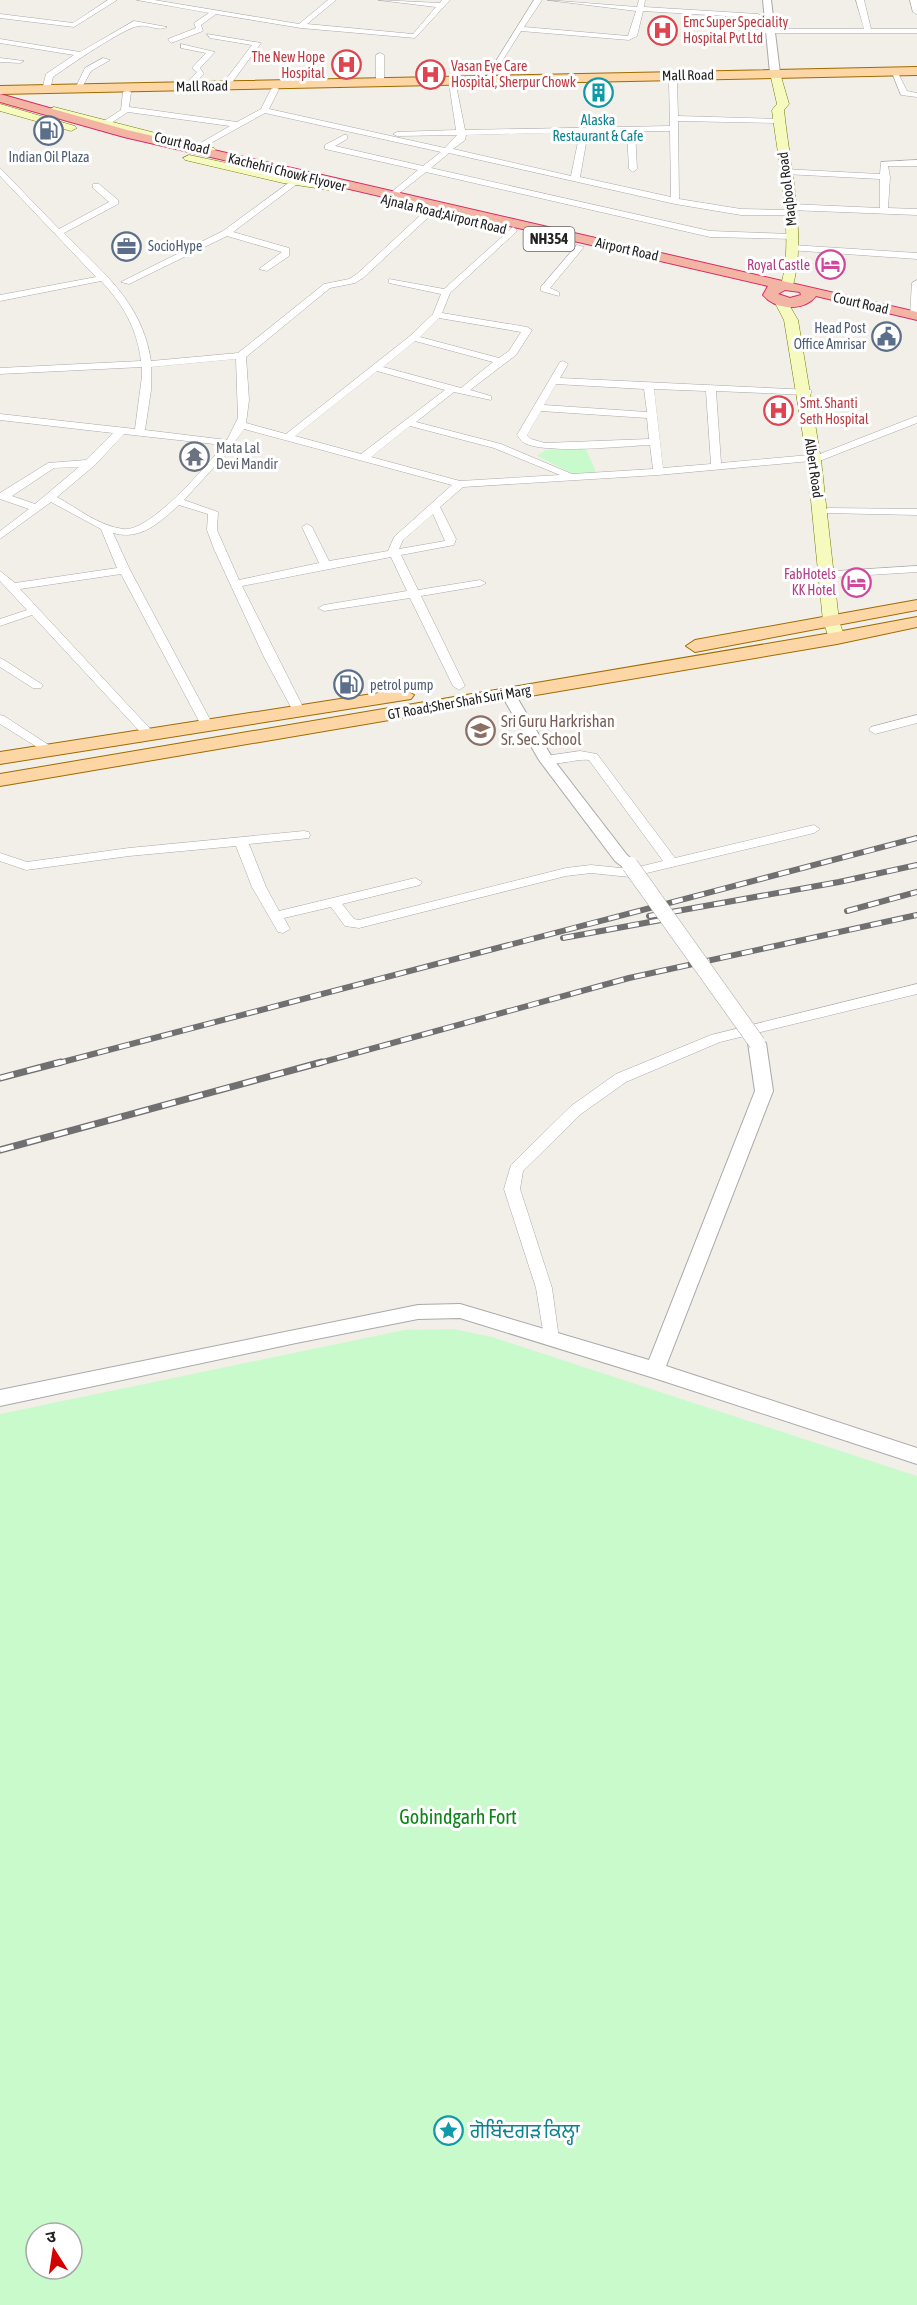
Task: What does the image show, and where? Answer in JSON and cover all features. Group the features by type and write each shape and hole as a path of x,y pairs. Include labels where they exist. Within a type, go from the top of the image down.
{"highway":[{"name":"Kachehri Chowk Flyover","path":"0,97 77,126 329,186"},
{"name":"Kachehri Chowk Flyover","path":"304,180 364,190"},
{"name":"Ajnala Road;Airport Road","path":"329,186 513,230 774,297"},
{"name":"Airport Road","path":"364,190 797,291"},
{"path":"774,297 797,291"},
{"name":"NH354","path":"774,297 797,291"},
{"name":"Court Road","path":"797,291 916,318"}],"main road":[{"path":"768,79 917,71"},
{"path":"768,79 917,77"},
{"name":"Mall Road","path":"0,97 46,90 77,89 486,80 768,79"},
{"name":"Mall Road","path":"0,97 126,92 768,79"},
{"path":"768,79 771,105 779,116"},
{"name":"Maqbool Road","path":"768,79 783,104 779,116 790,210 792,268 798,275 797,291"},
{"name":"Court Road","path":"0,97 306,172 364,190"},
{"name":"Albert Road","path":"797,291 803,317 804,392"},
{"name":"Albert Road","path":"774,297 791,320 828,511 840,629"},
{"name":"Albert Road","path":"818,458 840,629"},
{"name":"GT Road;Sher Shah Suri Marg","path":"0,780 508,694 840,629 917,605"},
{"name":"GT Road;Sher Shah Suri Marg","path":"0,758 148,733 840,629 917,622"}],"street":[{"path":"0,15 78,24 113,0"},
{"path":"141,0 301,26 415,36 444,3"},
{"path":"195,9 208,0"},
{"path":"301,26 332,0"},
{"path":"382,0 444,3"},
{"path":"486,80 538,0"},
{"path":"551,0 757,12 760,42"},
{"name":"Maqbool Road","path":"766,0 771,32 768,79"},
{"path":"860,0 868,32"},
{"path":"914,0 917,12"},
{"path":"521,29 629,38 633,36 641,4"},
{"path":"171,41 200,29 197,25 215,12"},
{"path":"51,30 61,23"},
{"path":"46,90 49,76 81,54 129,28 139,23 163,27"},
{"path":"129,28 161,36 172,32"},
{"path":"759,31 917,31"},
{"path":"210,36 257,43 225,86"},
{"path":"31,44 41,37"},
{"path":"0,41 31,44 81,54"},
{"path":"184,46 211,52 196,68 201,72 187,87"},
{"path":"380,55 380,82"},
{"path":"0,60 20,61"},
{"path":"77,89 88,70 106,60"},
{"path":"896,77 904,93 917,95"},
{"path":"673,81 675,201"},
{"path":"392,196 460,140 462,131 452,85"},
{"path":"200,147 264,110 275,89"},
{"path":"126,92 126,110"},
{"path":"105,123 126,110 238,125"},
{"path":"264,110 675,201 732,211 917,212"},
{"path":"379,135 462,131 632,129 674,123 779,116"},
{"path":"575,179 585,129"},
{"path":"632,129 633,169"},
{"path":"344,137 328,147 710,234 915,255 914,266"},
{"path":"884,211 885,164 917,163"},
{"path":"0,171 103,278 121,299 136,322 147,364 148,385 140,432"},
{"path":"785,171 886,177"},
{"path":"126,282 226,233 304,180"},
{"path":"58,233 116,202 96,186"},
{"path":"0,371 147,364 241,356 327,286 352,281 360,276 430,211"},
{"path":"724,219 732,211"},
{"path":"710,234 717,226"},
{"path":"288,437 376,368 437,315 446,292 513,230"},
{"path":"226,233 286,250 286,254 264,269"},
{"path":"556,294 544,289 580,247"},
{"path":"0,298 103,278"},
{"path":"916,280 916,318"},
{"path":"392,281 446,292"},
{"path":"437,315 527,330 513,353 465,390"},
{"path":"412,338 500,361"},
{"path":"51,498 105,527 119,532 136,532 177,501 203,477 241,425 243,386 241,356"},
{"path":"563,364 523,437 544,446 654,442"},
{"path":"376,368 465,390 487,398"},
{"path":"553,381 804,392"},
{"path":"649,386 658,472"},
{"path":"364,457 453,387"},
{"path":"711,389 716,466"},
{"path":"538,408 652,415"},
{"path":"0,417 229,442"},
{"path":"241,425 460,484 658,472 818,458 917,419"},
{"path":"407,422 436,432 492,445 572,477"},
{"path":"0,537 51,498 91,463 122,430"},
{"path":"2,496 51,465 91,463"},
{"path":"459,686 394,554 394,543 460,484"},
{"path":"2,496 37,508"},
{"path":"177,501 213,512 213,535 270,657 299,711"},
{"path":"236,584 325,565 450,543 451,539 435,507"},
{"path":"828,511 917,512"},
{"path":"105,527 124,570 207,725"},
{"path":"307,527 325,565"},
{"path":"836,574 917,569"},
{"path":"13,587 124,570"},
{"path":"0,574 148,733"},
{"path":"324,608 480,583"},
{"path":"0,623 34,611"},
{"path":"0,662 36,685"},
{"path":"508,694 546,760 625,863 753,1047 765,1078 764,1091 655,1370"},
{"path":"0,718 49,749"},
{"path":"875,730 917,719"},
{"path":"546,760 579,755 593,757 672,864"},
{"path":"334,902 350,923 359,924 566,872 591,869 630,873 814,829"},
{"path":"0,857 26,866 129,852 304,835"},
{"path":"241,841 259,888 283,929"},
{"path":"275,916 416,882"},
{"path":"551,1339 544,1288 512,1189 512,1178 516,1169 576,1110 621,1078 716,1038 917,989"},
{"path":"0,1398 296,1335 418,1312 459,1311 655,1370 917,1456"}],"green space":[{"path":"586,449 596,472 573,474 537,456 546,450"},
{"name":"Gobindgarh Fort","path":"453,1329 492,1337 917,1476 917,2305 0,2305 0,1414 404,1330"}],"railway":[{"path":"55,1064 917,838"},
{"path":"649,916 839,882 917,865"},
{"path":"847,911 917,892"},
{"path":"316,1064 629,978 917,915"},
{"path":"563,938 661,920"},
{"path":"0,1078 61,1062"},
{"path":"0,1150 322,1062"}],"place":[{"name":"Emc Super Speciality Hospital Pvt Ltd","path":"662,30"},
{"name":"The New Hope Hospital","path":"346,65"},
{"name":"Vasan Eye Care Hospital, Sherpur Chowk","path":"430,74"},
{"name":"Alaska Restaurant & Cafe","path":"598,93"},
{"name":"Indian Oil Plaza","path":"49,130"},
{"name":"SocioHype","path":"127,246"},
{"name":"Royal Castle","path":"831,265"},
{"name":"Head Post Office Amrisar","path":"887,336"},
{"name":"Smt. Shanti Seth Hospital","path":"779,411"},
{"name":"Mata Lal Devi Mandir","path":"195,456"},
{"name":"FabHotels KK Hotel","path":"857,582"},
{"name":"petrol pump","path":"349,685"},
{"name":"Sri Guru Harkrishan Sr. Sec. School","path":"480,730"},
{"name":"ਗੋਬਿੰਦਗੜ ਕਿਲ੍ਹਾ","path":"449,2131"}]}
